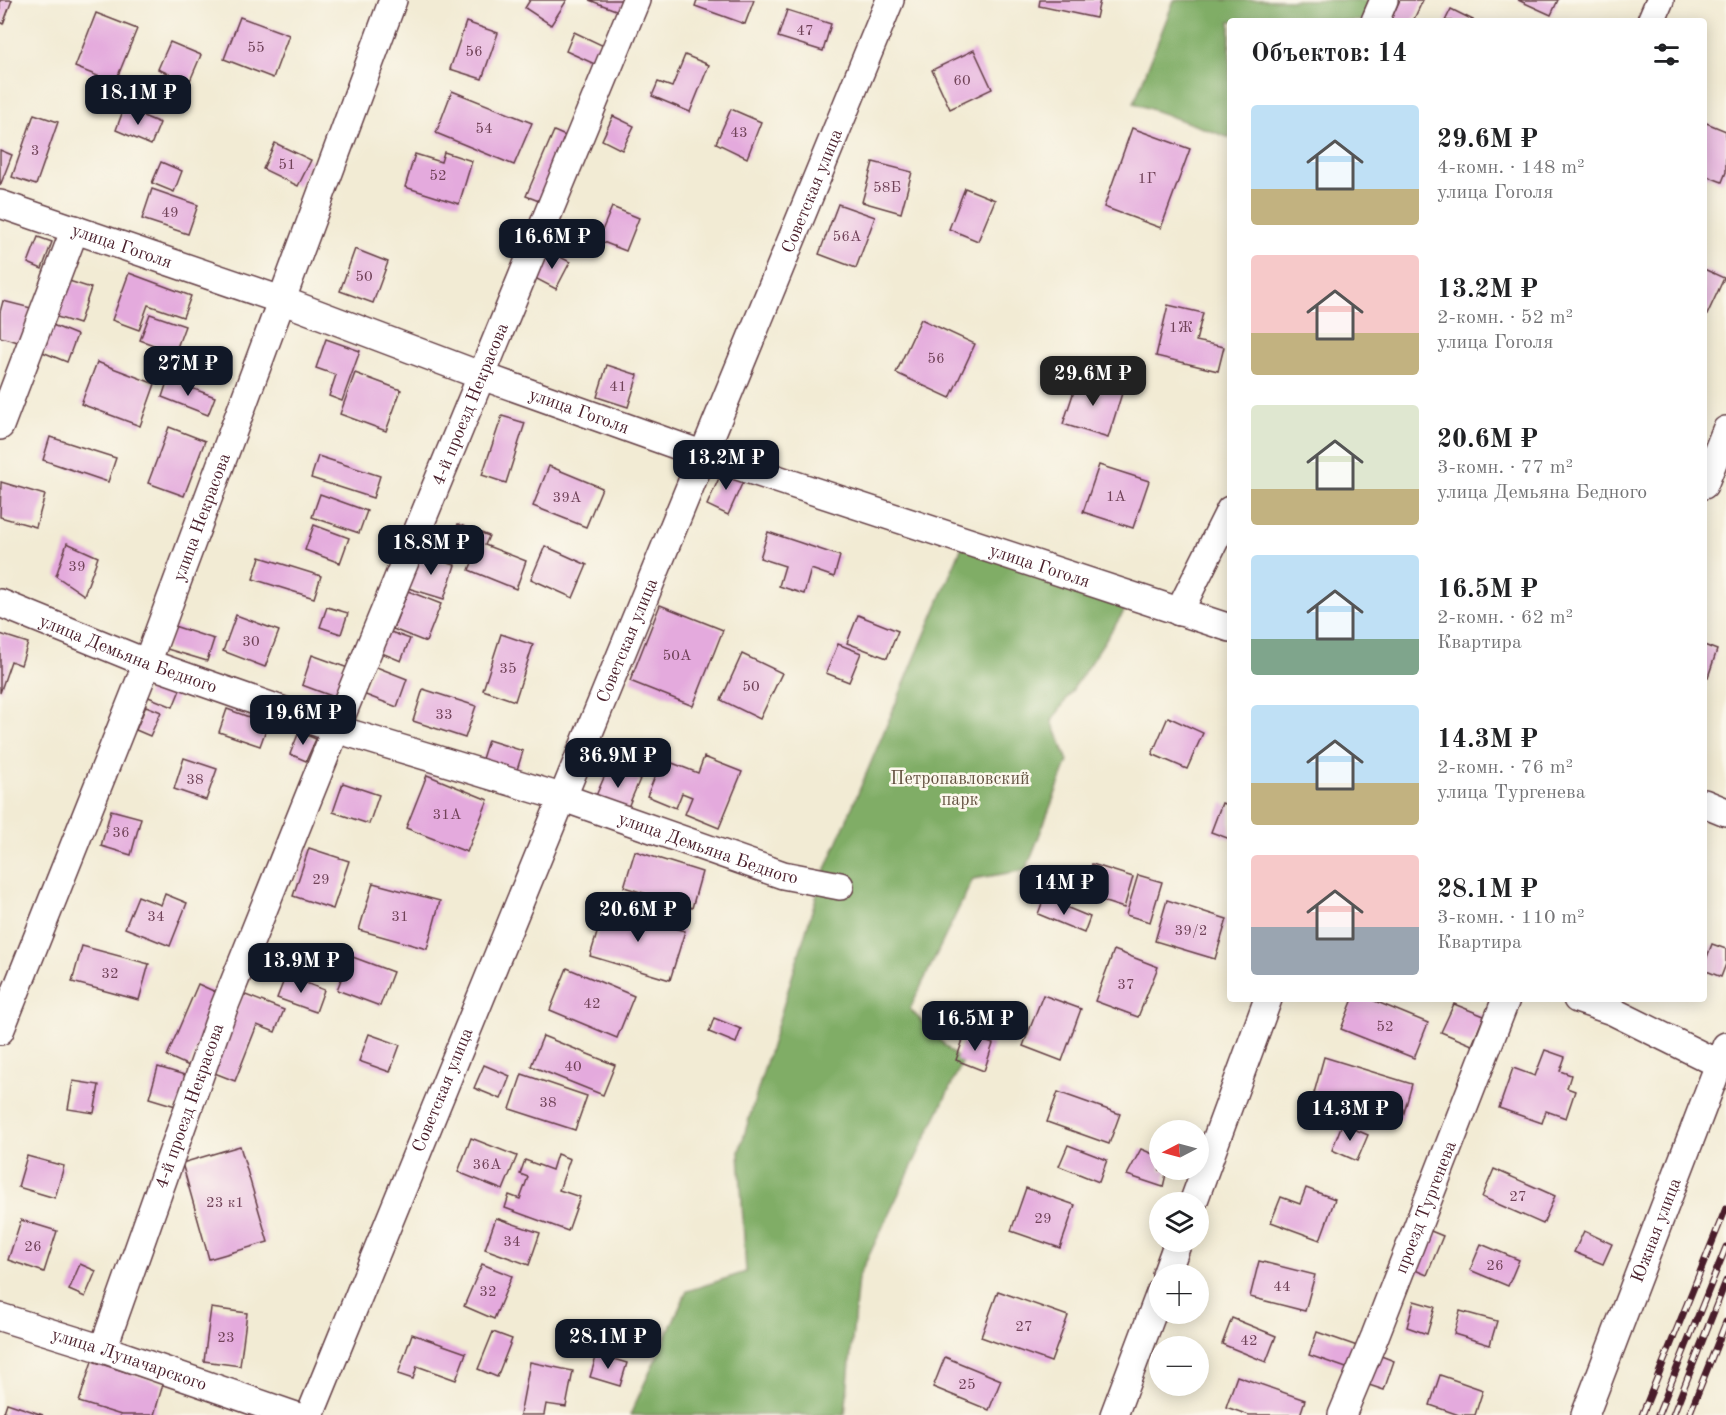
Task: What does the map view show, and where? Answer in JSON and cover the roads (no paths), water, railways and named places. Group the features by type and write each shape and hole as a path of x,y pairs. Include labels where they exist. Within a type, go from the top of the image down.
{"street":[{"name":"улица Некрасова","path":"0,1031 147,663 393,0"},
{"name":"4-й проезд Некрасова","path":"103,1349 224,1010 336,729 636,0"},
{"name":"Советская улица","path":"310,1415 561,797 890,0"},
{"path":"1376,18 1384,0"},
{"path":"1652,18 1660,0"},
{"name":"улица Гоголя","path":"0,204 281,300 482,376 704,455 1227,627"},
{"path":"0,426 75,229"},
{"path":"1707,478 1726,430"},
{"path":"1179,612 1227,516"},
{"name":"улица Демьяна Бедного","path":"0,603 147,663 336,729 561,797 783,875 840,886"},
{"path":"1707,804 1726,812"},
{"path":"1197,1192 1267,1002"},
{"name":"проезд Тургенева","path":"1342,1415 1505,1002"},
{"path":"1586,1002 1723,1055"},
{"name":"Южная улица","path":"1585,1415 1723,1055"},
{"name":"улица Луначарского","path":"0,1317 103,1349 293,1415"},
{"path":"1114,1415 1149,1322"}],"railway":[{"path":"1642,1415 1726,1208"},
{"path":"1658,1415 1726,1247"},
{"path":"1673,1415 1726,1281"},
{"path":"1689,1415 1726,1322"}],"park label":[{"name":"Петропавловский парк","path":"960,788"}]}
